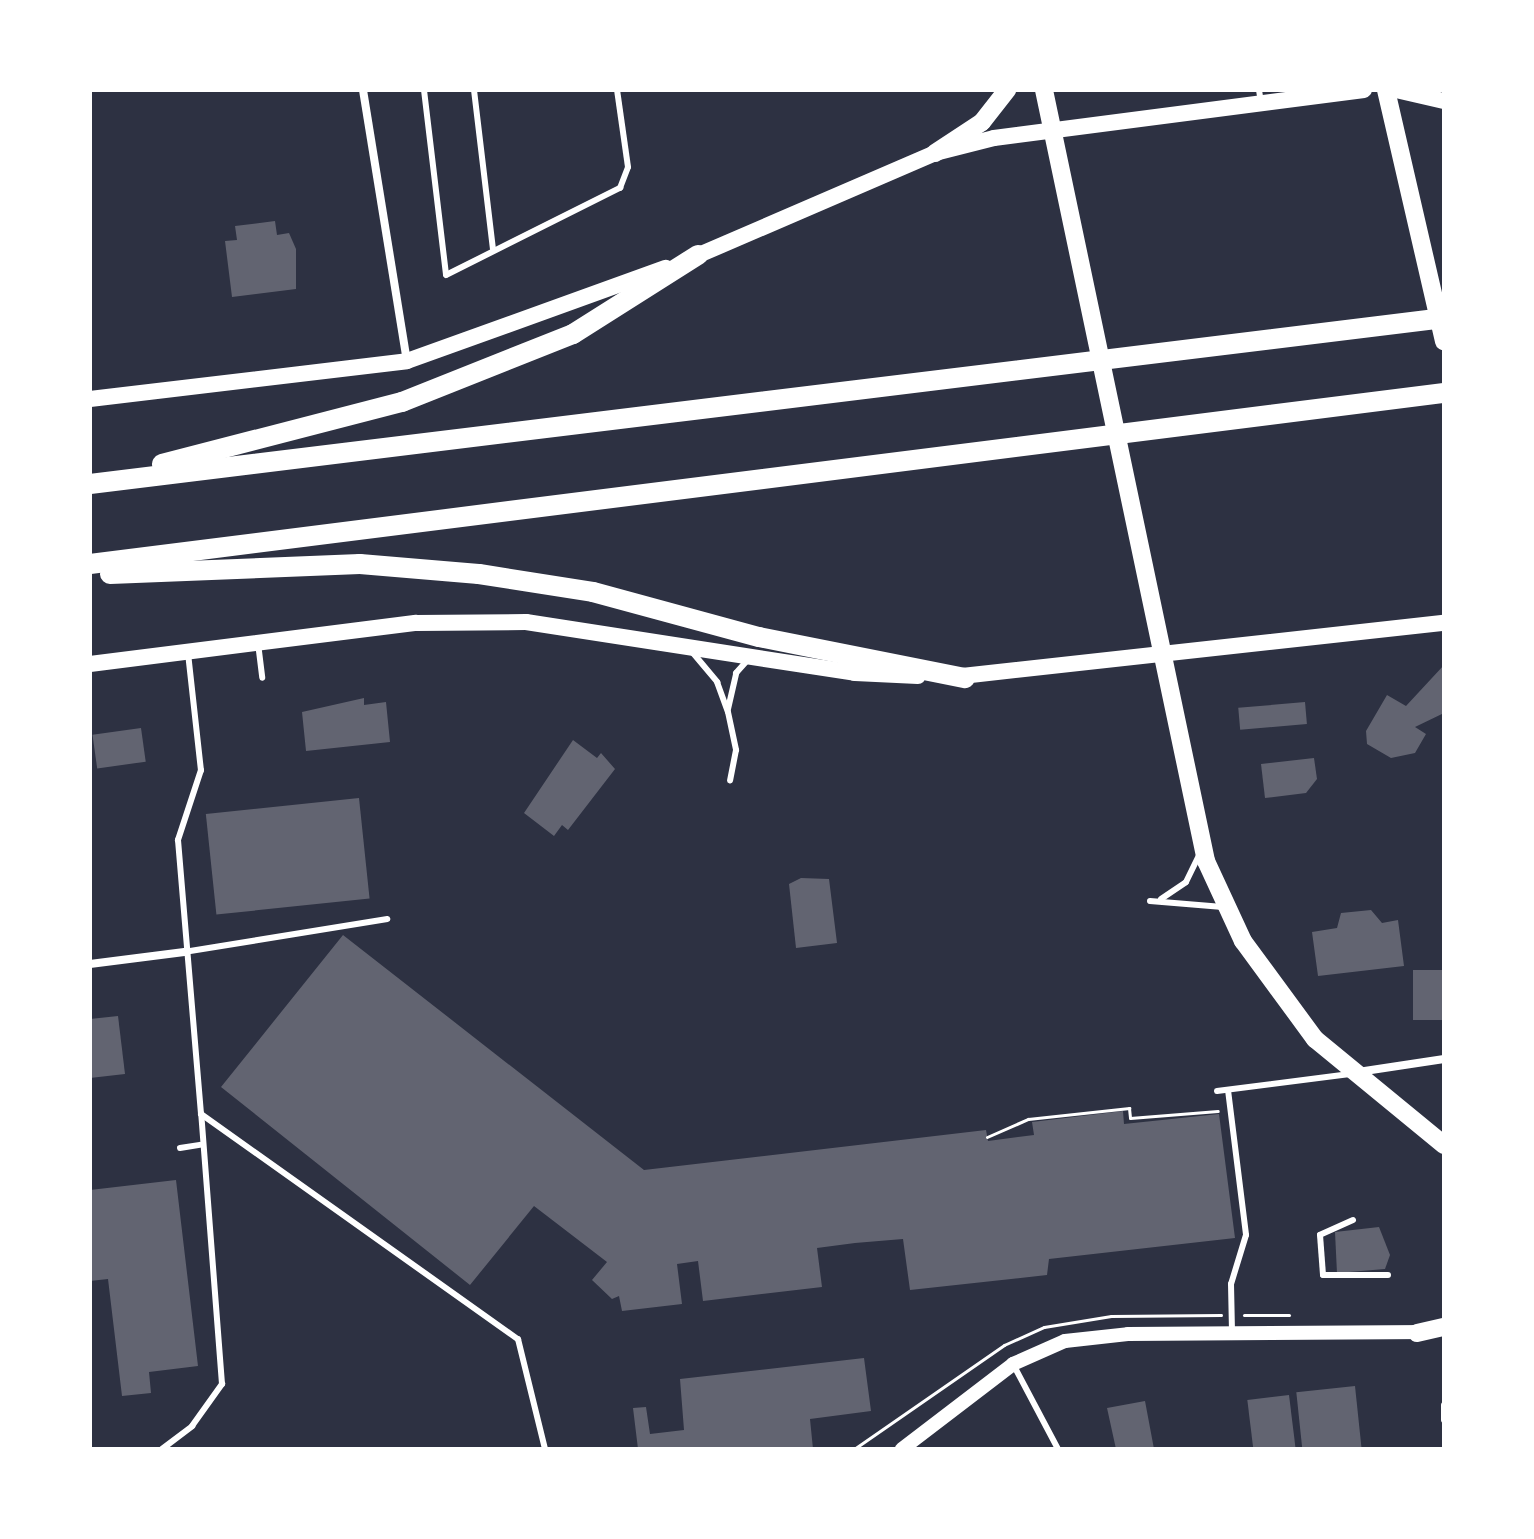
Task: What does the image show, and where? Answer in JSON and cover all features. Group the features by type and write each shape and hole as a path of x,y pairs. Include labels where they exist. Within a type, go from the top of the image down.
{"highway":[{"path":"935,153 982,122 1007,90"},
{"path":"1044,90 1158,657 1202,848 1226,908 1276,991 1354,1073 1444,1145"},
{"path":"1386,90 1444,341"},
{"path":"90,482 319,429 402,402 573,334 698,255"},
{"path":"90,482 1444,318"},
{"path":"90,564 1444,393"},
{"path":"90,575 360,564 479,574 593,592 800,647 965,678"},
{"path":"1413,1120 1444,1154"},
{"path":"1417,1333 1444,1329"}],"main road":[{"path":"90,399 407,361 511,329 698,255 935,153 1052,127 1260,96 1364,90"},
{"path":"1396,90 1444,101"},
{"path":"90,664 416,623 526,622 681,643 855,673 965,678 1444,623"}],"street":[{"path":"363,90 407,361"},
{"path":"90,964 184,952"},
{"path":"1354,1073 1444,1059"},
{"path":"902,1449 1013,1364 1065,1341 1232,1334 1417,1333"}],"lane":[{"path":"424,90 446,275 620,188 628,167 617,90"},
{"path":"474,90 493,249"},
{"path":"258,643 262,678"},
{"path":"681,643 708,669 728,712 736,750 730,780"},
{"path":"162,1449 192,1426 222,1384 200,1145 201,1114 184,952 178,840 201,770 188,652"},
{"path":"728,712 741,664 769,657"},
{"path":"1161,899 1186,882 1202,848"},
{"path":"1150,901 1161,899 1226,908"},
{"path":"184,952 387,919"},
{"path":"1217,1091 1354,1073"},
{"path":"1228,1090 1246,1235 1231,1284 1232,1334"},
{"path":"201,1114 518,1339 545,1449"},
{"path":"180,1148 200,1145"},
{"path":"1353,1220 1320,1235 1323,1275 1388,1275"},
{"path":"1013,1364 1058,1449"},
{"path":"1444,1405 1444,1420"}],"path":[{"path":"987,1137 1028,1119 1129,1108 1130,1118 1218,1111"},
{"path":"854,1449 938,1389"}],"building":[{"path":"275,221 277,235 289,233 296,249 296,289 232,297 225,241 237,240 235,226"},
{"path":"1444,665 1444,713 1415,727 1426,734 1415,753 1391,758 1367,744 1366,731 1387,695 1406,706"},
{"path":"364,698 364,705 386,702 390,742 306,751 302,712"},
{"path":"1305,702 1307,724 1240,730 1238,708"},
{"path":"141,728 146,762 97,768 92,735"},
{"path":"573,740 597,758 601,753 615,769 568,830 562,825 554,836 524,813"},
{"path":"1314,758 1317,779 1306,793 1265,798 1261,764"},
{"path":"359,798 370,898 216,915 206,814"},
{"path":"801,878 829,879 837,943 796,948 789,884"},
{"path":"1371,910 1382,923 1398,920 1404,966 1318,976 1312,932 1337,928 1341,913"},
{"path":"343,935 644,1170 986,1130 988,1141 1034,1135 1032,1122 1123,1111 1124,1124 1219,1114 1235,1238 1049,1259 1047,1275 910,1290 903,1239 855,1243 817,1248 822,1287 703,1301 698,1261 677,1264 682,1304 622,1311 619,1296 612,1299 592,1280 607,1262 534,1206 470,1285 221,1087"},
{"path":"1413,970 1444,970 1444,1020 1413,1020"},
{"path":"118,1016 125,1074 90,1078 90,1019"},
{"path":"176,1180 198,1366 149,1372 151,1393 122,1396 108,1279 90,1281 90,1190"},
{"path":"1379,1227 1390,1255 1385,1269 1337,1273 1335,1232"},
{"path":"864,1358 871,1411 810,1419 813,1449 638,1449 633,1408 646,1407 650,1434 684,1430 680,1379"},
{"path":"1355,1386 1362,1449 1302,1449 1296,1392"},
{"path":"1289,1395 1296,1449 1253,1449 1247,1400"},
{"path":"1145,1401 1154,1449 1116,1449 1107,1408"}]}
